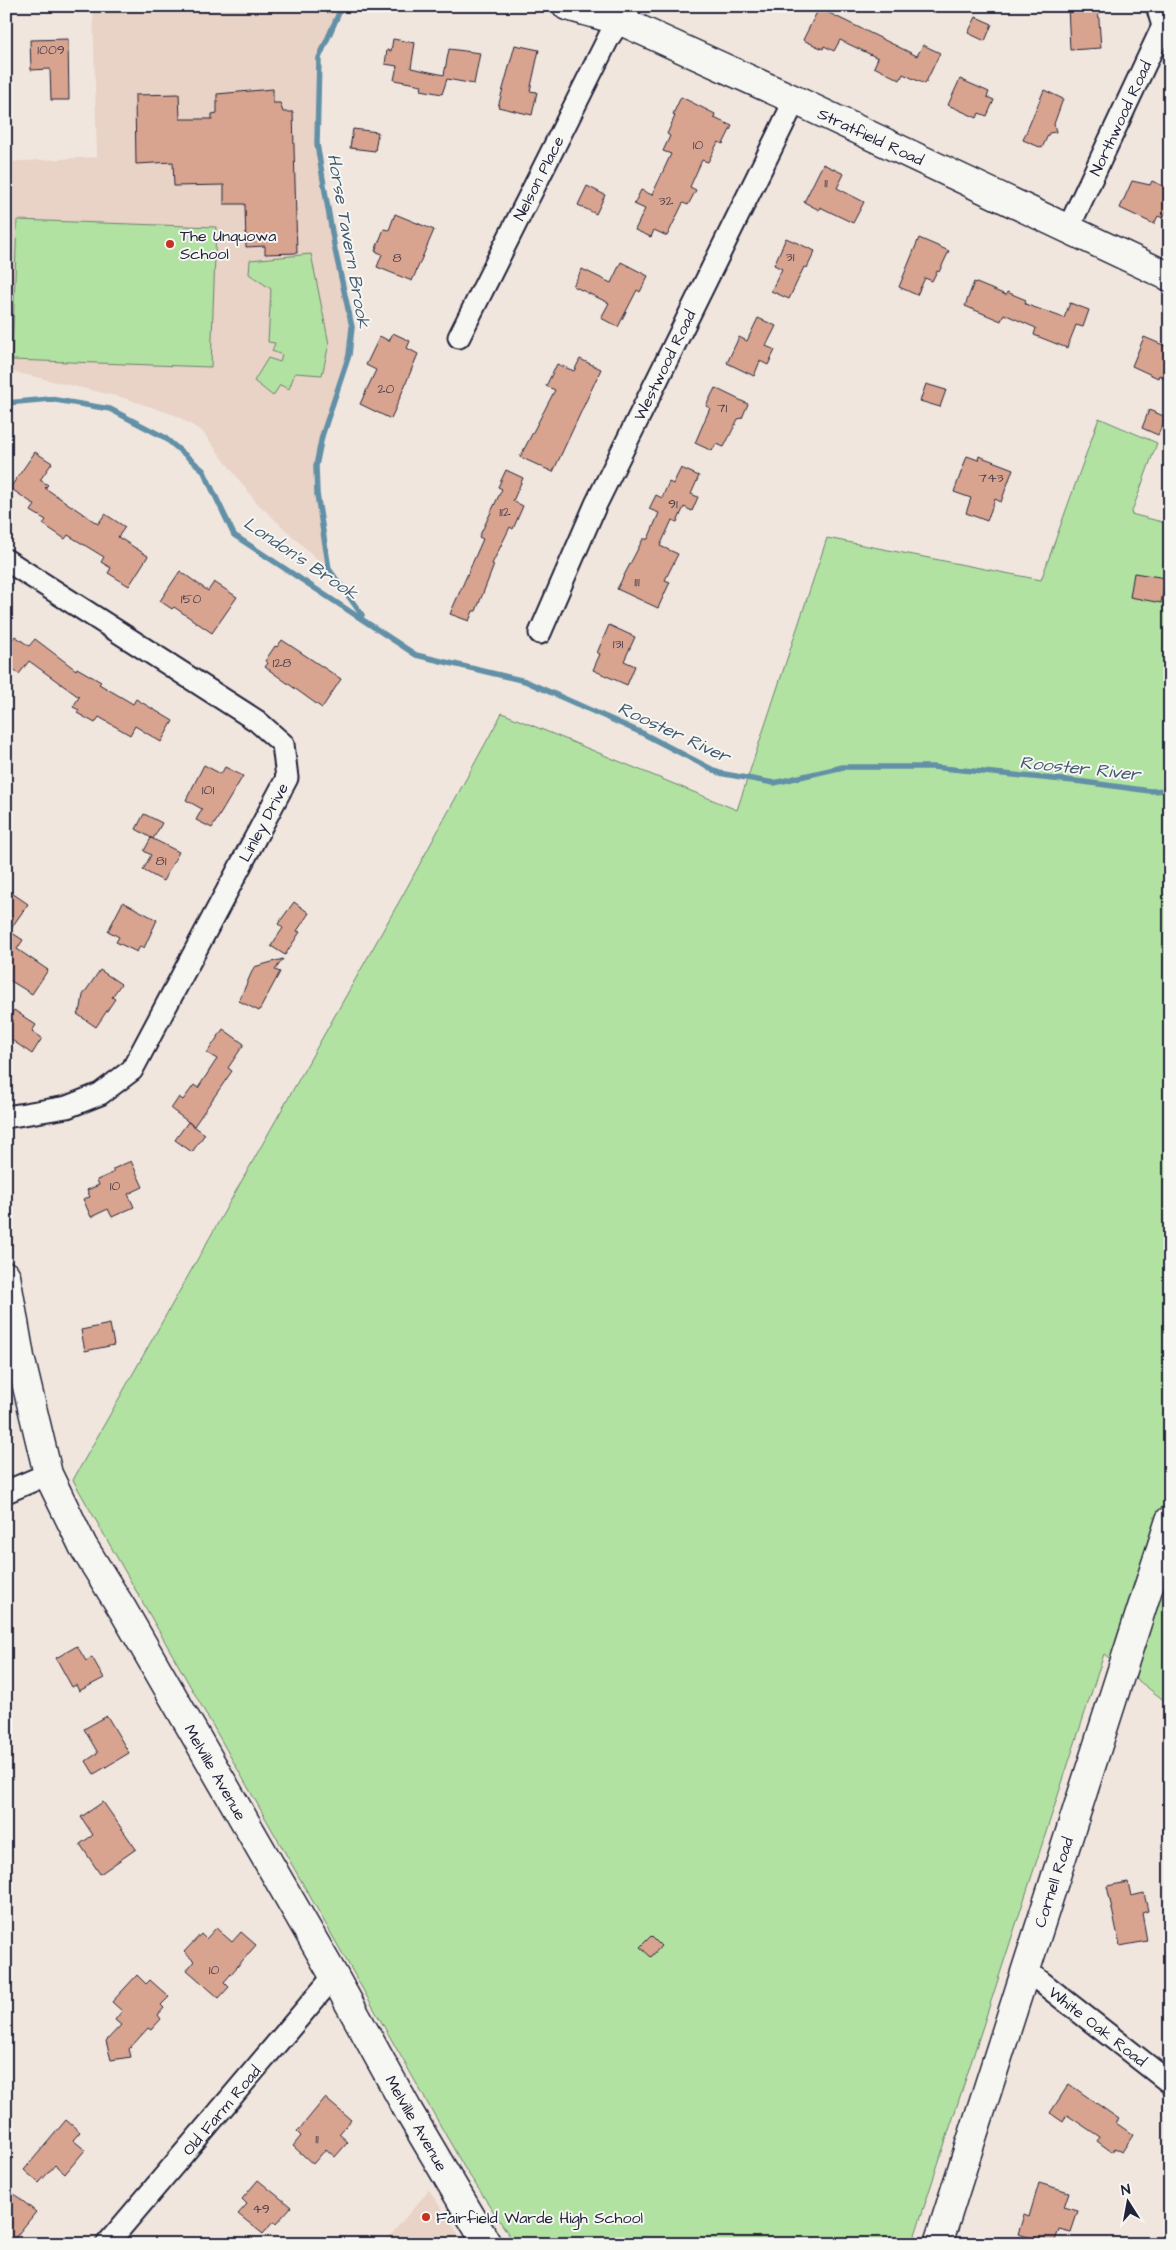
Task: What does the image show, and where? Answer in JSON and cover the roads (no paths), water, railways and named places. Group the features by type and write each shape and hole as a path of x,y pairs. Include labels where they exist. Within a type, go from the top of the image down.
{"street":[{"name":"Stratfield Road","path":"567,6 625,14 795,100 1170,277"},
{"name":"Nelson Place","path":"459,337 604,46 625,14"},
{"name":"Northwood Road","path":"1068,229 1163,19"},
{"name":"Westwood Road","path":"540,633 596,504 795,100"},
{"name":"Linley Drive","path":"6,560 257,721 283,744 287,778 132,1070 100,1094 67,1107 6,1117"},
{"name":"Melville Avenue","path":"6,1276 20,1357 48,1474 83,1546 123,1610 334,1976 409,2112 487,2244"},
{"path":"6,1492 48,1474"},
{"name":"Cornell Road","path":"938,2244 1170,1520"},
{"name":"White Oak Road","path":"1026,1970 1170,2083"},
{"name":"Old Farm Road","path":"107,2244 334,1976"}],"waterway":[{"name":"Horse Tavern Brook","path":"342,6 319,58 317,144 335,250 352,327 349,355 322,436 316,466 317,494 329,569 362,615"},
{"name":"Rooster River","path":"6,403 50,399 110,409 164,437 203,470 234,535 416,655 525,681 642,733 719,773 774,783 843,767 932,767 1084,782 1150,791 1170,790"}],"place":[{"name":"The Unquowa School","path":"170,244"},
{"name":"Fairfield Warde High School","path":"426,2217"}],"water label":[{"name":"London's Brook","path":"301,558"}]}
